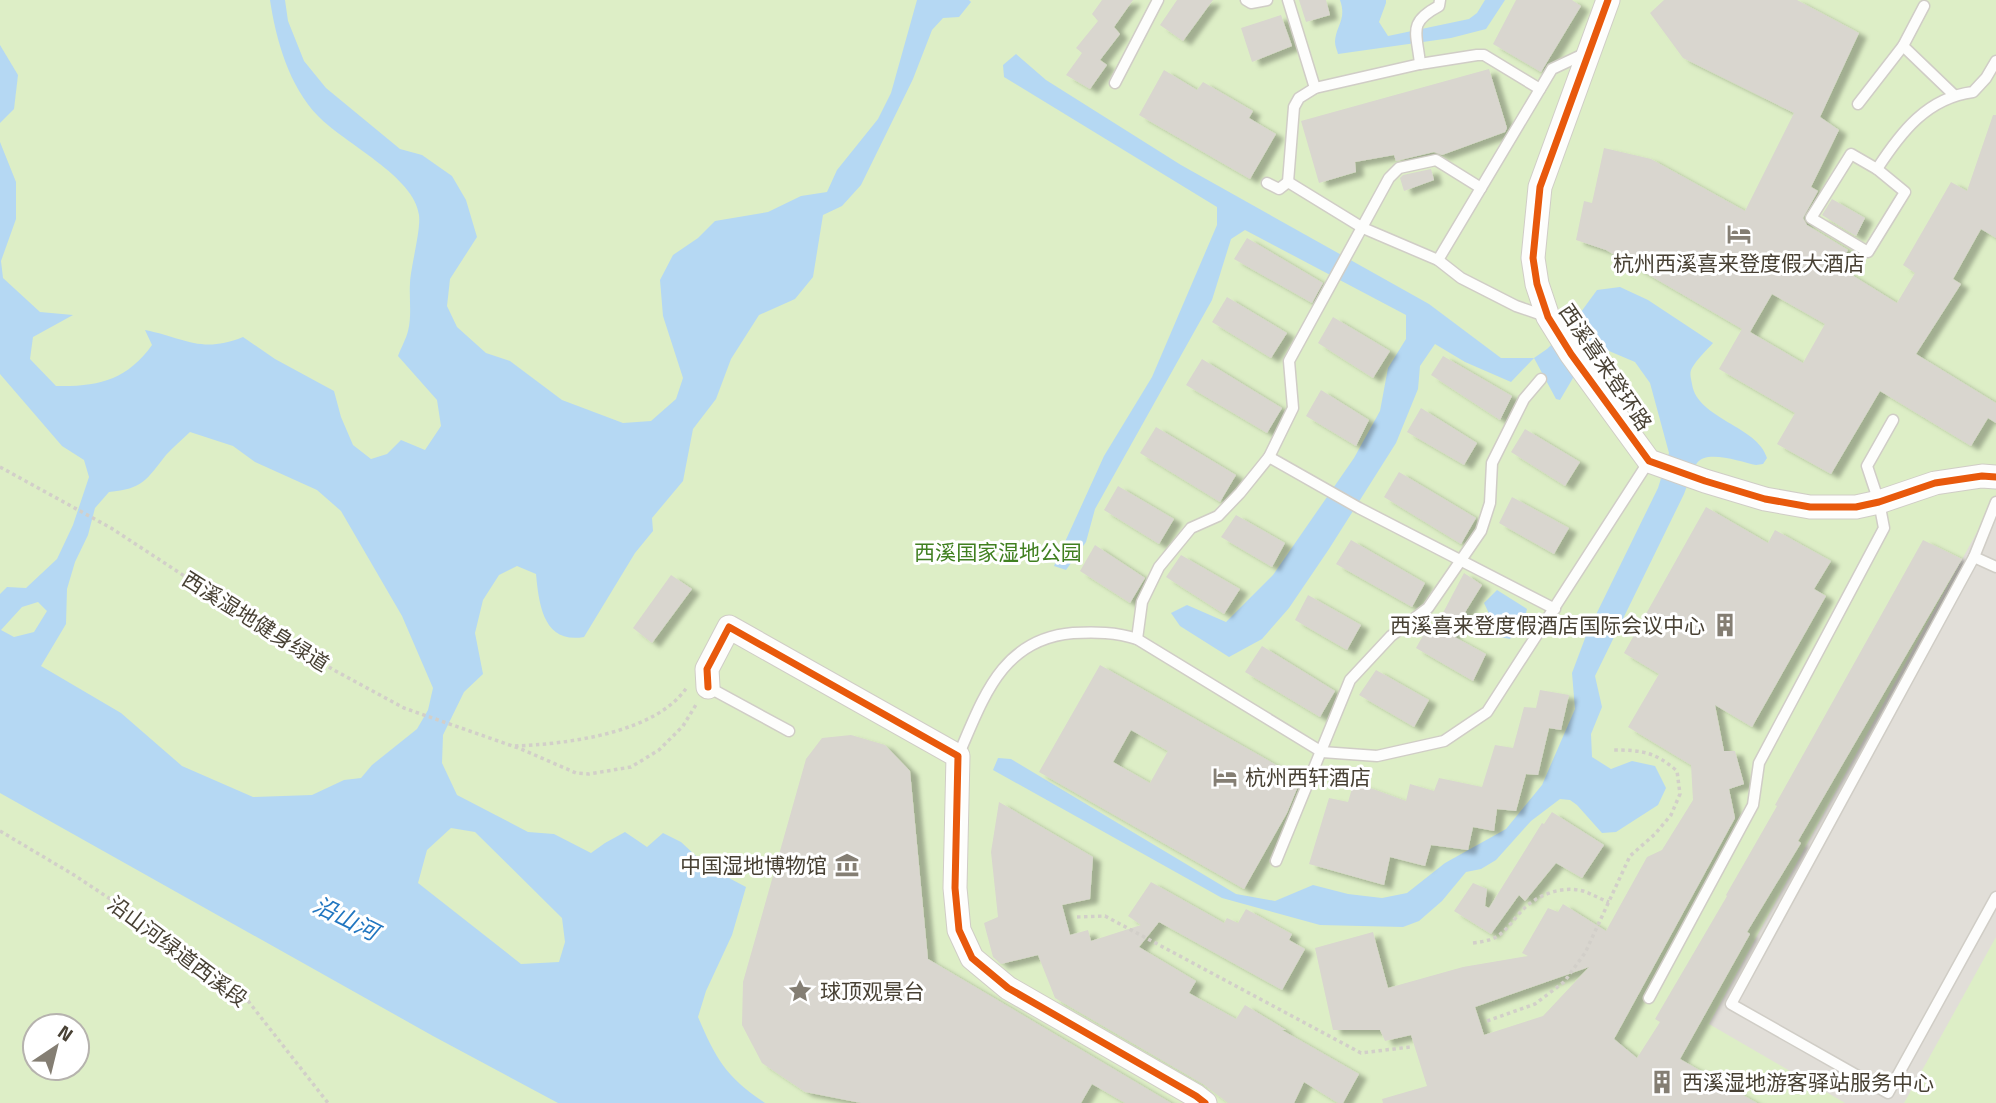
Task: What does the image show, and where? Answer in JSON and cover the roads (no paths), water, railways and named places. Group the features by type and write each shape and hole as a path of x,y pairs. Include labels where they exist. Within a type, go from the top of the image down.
{"street":[{"name":"西溪喜来登环路","path":"1608,0 1540,187 1532,258 1548,317 1571,354 1653,463"},
{"path":"1653,463 1765,499 1810,507 1856,507 1935,483 1982,476 1996,477"},
{"path":"703,678 729,627 958,756 955,888 959,930 972,958 1008,988 1205,1103"}],"lane":[{"path":"1115,83 1158,0"},
{"path":"1246,0 1251,4 1267,0"},
{"path":"1289,0 1315,88"},
{"path":"1420,64 1416,24 1421,17 1439,6 1440,0"},
{"path":"1858,104 1903,46 1924,6"},
{"path":"1903,46 1953,94"},
{"path":"1438,260 1552,69 1589,52"},
{"path":"1267,183 1279,189 1288,182 1294,107 1299,98 1315,88 1420,64 1484,55 1540,89"},
{"path":"1877,169 1893,145 1913,123 1938,102 1953,94 1973,92 1996,61"},
{"path":"1851,154 1877,169 1905,192 1868,252 1811,218 1851,154"},
{"path":"1137,639 1142,602 1159,567 1191,528 1217,516 1240,494 1269,457 1293,408 1289,361 1351,252 1389,178 1399,168 1436,160 1481,188"},
{"path":"1288,182 1363,228 1438,260 1461,278 1516,306 1548,317"},
{"path":"1276,862 1350,680 1391,636 1428,608 1481,531 1490,503 1492,463 1524,399 1541,379"},
{"path":"1649,998 1753,805 1759,763 1877,545 1884,528 1867,466 1893,420"},
{"path":"1269,457 1359,508 1555,609"},
{"path":"958,756 984,696 999,671 1024,647 1058,635 1087,632 1119,633 1137,639 1322,752 1377,756 1444,741 1487,712 1653,463"},
{"path":"1996,502 1974,557 1731,1004 1888,1093 1996,897"},
{"path":"1974,557 1996,566"},
{"path":"703,678 789,731"}],"water":[{"name":"沿山河","path":"270,0 285,0 288,21 304,61 326,88 400,149 422,155 452,176 466,200 477,237 450,279 447,306 457,327 486,353 510,361 562,400 623,423 651,421 676,399 683,378 663,316 660,280 673,255 698,238 715,221 768,212 801,196 827,192 837,170 878,119 891,93 917,0 971,2 959,17 943,18 932,30 913,79 861,185 842,206 823,215 813,277 795,299 759,315 731,359 716,399 693,429 683,481 652,518 653,531 635,553 584,637 571,638 552,629 542,610 536,574 517,566 499,575 483,600 475,633 483,674 464,692 443,735 442,763 457,795 528,832 554,834 591,853 625,832 647,847 663,833 681,842 708,867 746,887 732,935 706,991 698,1017 717,1056 731,1075 765,1103 558,1103 433,1036 0,793 0,594 7,587 26,588 57,559 73,525 89,477 84,460 62,446 0,374 0,142 16,182 16,219 1,261 3,278 40,312 73,315 33,337 30,359 56,386 98,383 122,374 152,345 145,330 204,344 228,342 243,337 275,359 334,391 353,445 371,459 387,454 401,440 425,450 441,426 437,400 398,356 410,319 410,283 419,221 415,201 392,174 318,116 308,104 285,62","holes":["190,432 233,446 255,462 317,490 341,511 402,616 433,688 428,710 417,729 372,765 361,778 344,780 312,795 253,797 182,766 121,713 41,666 66,624 67,589 75,562 88,535 95,508 109,492 120,491 143,482","38,602 47,611 34,632 14,637 1,630 22,607","451,828 475,832 562,918 565,942 559,962 521,964 418,883 427,850"]},
{"path":"1340,0 1386,0 1379,22 1388,36 1469,19 1477,13 1485,0 1505,0 1486,29 1451,38 1338,54 1335,42 1342,18"},
{"path":"0,45 18,75 14,109 0,123"},
{"path":"1016,54 1046,80 1181,165 1429,304 1501,358 1534,358 1511,382 1465,362 1435,344 1420,366 1418,389 1396,443 1329,549 1289,608 1262,639 1229,657 1180,626 1171,613 1187,605 1226,622 1273,575 1354,458 1380,411 1388,368 1406,339 1406,315 1245,230 1231,239 1212,300 1095,509 1086,542 1066,570 1054,566 1104,456 1152,377 1217,225 1217,207 1004,77 1003,65"},
{"path":"1620,287 1648,300 1713,343 1691,370 1696,396 1705,406 1752,438 1767,458 1763,464 1756,465 1716,457 1708,457 1697,463 1595,676 1602,707 1591,734 1592,757 1611,769 1632,761 1655,766 1666,788 1658,805 1616,832 1602,833 1577,805 1570,800 1560,799 1531,821 1496,860 1481,869 1466,872 1442,901 1419,921 1403,927 1320,925 1222,898 993,770 998,758 1011,759 1236,894 1275,901 1313,885 1348,894 1382,898 1407,893 1445,863 1506,829 1542,785 1575,709 1572,673 1587,633 1658,488 1669,453 1650,383 1635,362 1609,351 1601,352 1589,360 1573,378 1560,400 1556,399 1534,358 1570,327 1597,290"},
{"path":"1497,590 1527,609 1524,621 1510,639 1500,637 1484,603"}],"place":[{"name":"杭州西溪喜来登度假大酒店","path":"1739,234"},
{"name":"西溪喜来登度假酒店国际会议中心","path":"1725,625"},
{"name":"杭州西轩酒店","path":"1225,777"},
{"name":"中国湿地博物馆","path":"847,865"},
{"name":"球顶观景台","path":"800,991"},
{"name":"西溪湿地游客驿站服务中心","path":"1662,1082"}],"park label":[{"name":"西溪国家湿地公园","path":"998,552"}]}
